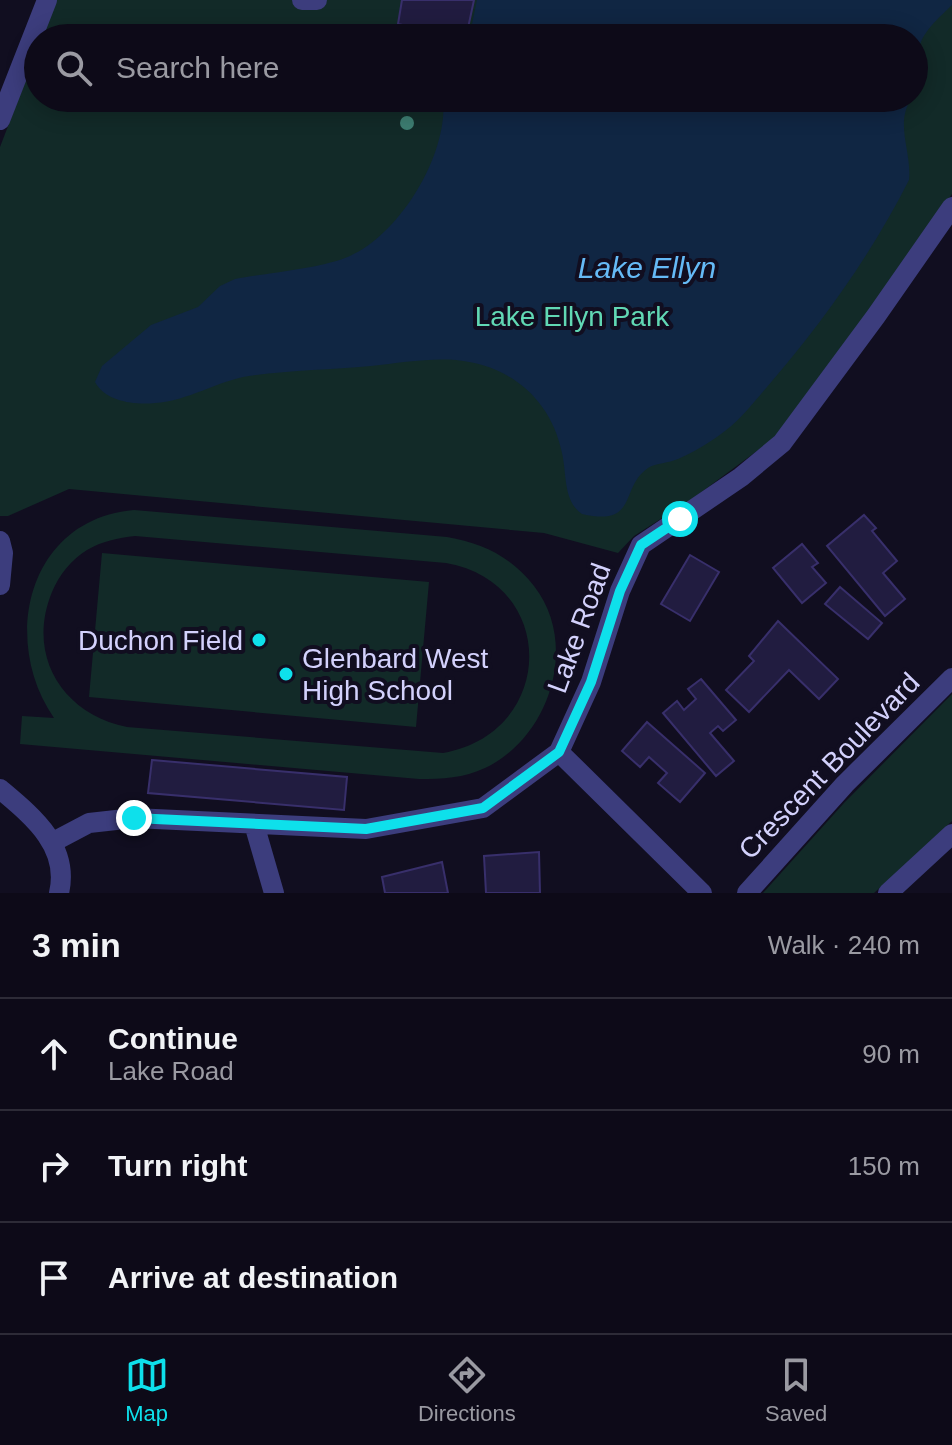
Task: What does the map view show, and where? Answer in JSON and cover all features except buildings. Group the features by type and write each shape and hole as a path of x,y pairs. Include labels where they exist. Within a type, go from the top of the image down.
{"street":[{"path":"38,24 47,0"},
{"path":"302,0 317,0"},
{"path":"0,120 24,59"},
{"name":"Lake Road","path":"559,752 591,682 620,591 641,545 741,477 782,443 952,207"},
{"path":"0,541 3,570 0,585"},
{"name":"Crescent Boulevard","path":"747,893 845,784 952,678"},
{"path":"53,842 89,823 134,818 366,829 483,808 559,752 702,893"},
{"path":"0,789 29,813 53,842 59,861 59,893"},
{"path":"254,824 274,893"},
{"path":"888,893 952,834"}],"green space":[{"name":"Lake Ellyn Park","path":"56,0 952,0 952,194 822,378 773,439 692,499 634,536 618,553 544,533 69,489 8,516 0,516 0,147 24,84 24,112 928,112 928,24 47,24"},
{"path":"134,510 447,537 484,547 516,567 534,586 548,610 555,635 556,662 551,688 541,713 526,735 507,754 485,768 461,776 436,779 20,744 22,716 54,718 38,687 29,654 28,620 34,588 48,559 69,535 98,518","holes":["135,536 446,563 483,576 509,598 525,627 529,658 523,689 507,718 480,740 443,753 127,727 104,720 84,709 55,678 47,659 45,615 55,586 76,558 110,540"]},
{"name":"Duchon Field","path":"102,553 429,582 416,727 89,697"},
{"path":"952,694 952,821 874,893 763,893 844,803"}],"water":[{"path":"477,0 952,0 952,5 928,30 928,24 472,24"},
{"name":"Lake Ellyn","path":"443,112 906,112 909,180 879,235 844,288 747,410 725,431 702,446 678,459 648,468 633,485 626,503 612,515 582,514 576,509 569,495 557,434 538,401 510,377 476,363 413,361 264,374 155,403 122,401 100,389 95,382 102,366 151,325 198,307 220,286 235,279 333,262 365,248 384,233 416,192 438,144"}],"place":[{"name":"Duchon Field","path":"259,640"},
{"name":"Glenbard West High School","path":"286,674"}],"route":[{"path":"134,818 366,829 483,808 559,752 591,682 620,591 641,545 680,519"}]}
